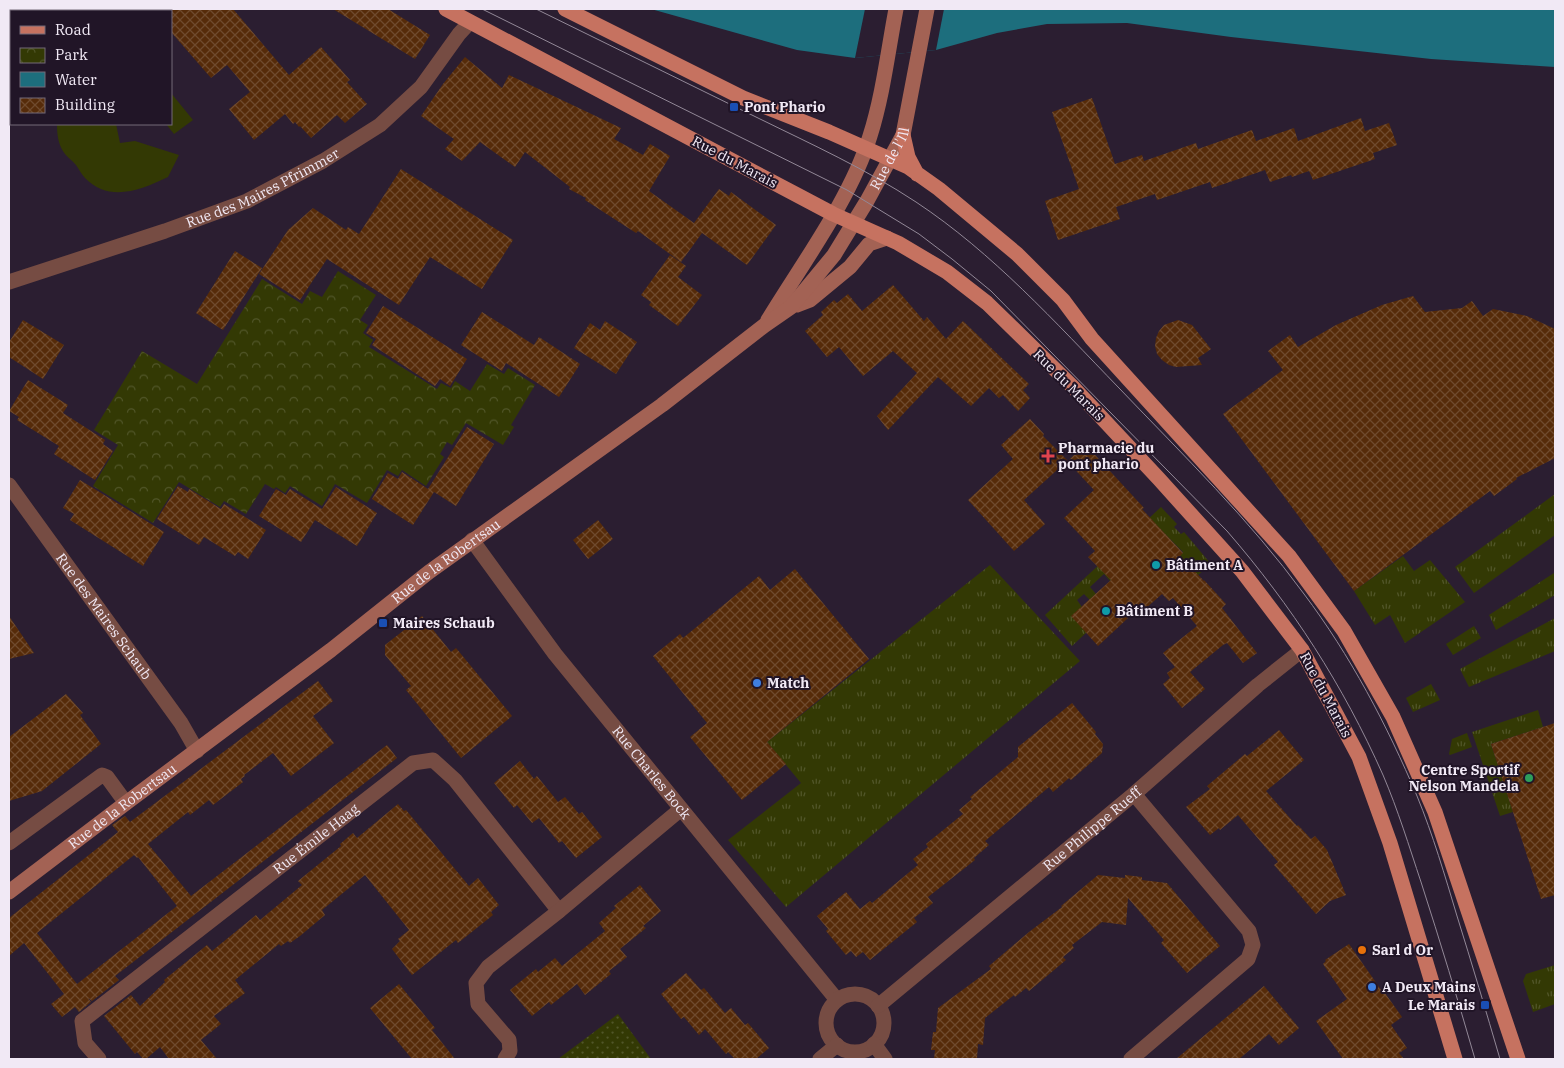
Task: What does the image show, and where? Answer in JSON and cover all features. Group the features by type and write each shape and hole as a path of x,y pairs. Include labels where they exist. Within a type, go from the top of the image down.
{"main road":[{"name":"Rue du Marais","path":"446,9 833,214 887,238 947,272 987,303 1073,387 1159,478 1242,571 1302,650 1359,757 1390,843 1455,1059"},
{"path":"566,9 743,98 829,132 908,167 940,190 1017,254 1063,300 1092,339 1289,556 1344,631 1394,717 1435,812 1518,1059"},
{"name":"Rue de l'Ill","path":"833,214 847,190 870,136 882,90 896,9"},
{"name":"Rue de l'Ill","path":"854,223 903,135 927,9"},
{"path":"903,135 908,157 917,174"},
{"name":"Rue de la Robertsau","path":"765,325 833,214"},
{"name":"Rue de la Robertsau","path":"791,307 834,255 854,223"},
{"name":"Rue de la Robertsau","path":"9,892 331,650 423,576 662,405 765,325 791,307 810,300 850,267 869,244 887,238"}],"street":[{"name":"Rue des Maires Pfrimmer","path":"9,282 165,232 247,201 323,161 380,125 422,87 459,34 470,22"},
{"name":"Rue des Maires Schaub","path":"9,485 181,723 197,751"},
{"name":"Rue Charles Bock","path":"472,540 555,654 837,1000"},
{"name":"Rue Philippe Rueff","path":"878,1006 1134,794 1258,684 1302,650"},
{"name":"Rue Émile Haag","path":"99,1059 85,1042 82,1021 412,763 434,760 455,780 559,910"},
{"path":"9,843 102,776 107,777 126,803"},
{"path":"1131,1059 1248,959 1253,946 1249,931 1134,794"},
{"path":"505,1059 510,1051 509,1040 478,1004 476,983 488,967 681,809"},
{"path":"863,995 872,999 878,1006 884,1022 880,1038 874,1044 860,1051 851,1051 837,1045 827,1031 826,1022 831,1006 845,996 863,995"},
{"path":"874,1044 885,1059"},
{"path":"820,1059 837,1045"}],"green space":[{"path":"172,94 193,120 174,134 167,125 172,125"},
{"path":"57,125 116,125 120,143 135,141 179,155 168,177 136,190 115,192 104,190 94,186 85,178 65,154 57,132"},
{"path":"338,271 376,295 360,320 368,325 363,333 373,340 369,347 437,389 441,383 451,388 455,381 470,391 487,364 504,374 508,368 535,385 511,425 514,427 503,445 466,423 452,445 447,442 440,454 444,457 426,486 402,470 398,476 387,470 367,503 335,484 322,506 290,486 285,493 276,487 274,489 265,484 246,514 224,501 220,507 179,482 153,523 93,486 118,445 94,430 142,351 197,384 262,279 302,304 310,291 322,297"},
{"path":"1555,494 1555,535 1474,593 1455,567"},
{"path":"1161,507 1177,524 1174,527 1181,534 1184,532 1211,564 1190,582 1180,556 1183,552 1154,523 1110,581 1104,574 1090,587 1096,594 1090,600 1084,594 1077,600 1082,607 1087,632 1072,646 1045,615"},
{"path":"1403,556 1414,571 1430,560 1465,602 1405,643 1390,615 1375,625 1354,591"},
{"path":"990,565 1080,661 786,907 728,840 801,783 767,742"},
{"path":"1554,573 1555,595 1496,630 1489,615"},
{"path":"1555,618 1555,651 1469,687 1460,669"},
{"path":"1474,626 1481,638 1453,655 1446,644"},
{"path":"1431,684 1440,700 1413,712 1406,698"},
{"path":"1538,710 1543,727 1491,744 1513,812 1500,816 1472,732"},
{"path":"1467,733 1472,747 1450,755 1452,739"},
{"path":"1555,965 1555,1004 1533,1012 1523,981 1526,974"},
{"path":"618,1014 651,1059 558,1059"}],"water":[{"path":"651,9 1555,9 1555,67 1431,59 1231,37 1127,23 1047,24 997,33 936,50 855,58 797,50"}],"pier":[{"path":"865,9 944,9 936,50 855,58"}],"building":[{"path":"233,9 289,75 321,47 350,80 347,82 367,104 345,123 337,115 311,138 295,122 293,124 285,114 254,140 229,109 250,92 227,65 211,78 172,33 171,10"},
{"path":"333,9 388,9 430,35 415,59"},
{"path":"465,57 502,88 509,75 621,128 614,139 643,155 650,144 670,156 649,191 694,223 719,189 729,196 731,192 776,225 747,265 702,233 681,262 638,231 636,233 585,200 586,198 569,189 570,187 525,152 515,167 480,142 462,161 445,149 454,139 421,116"},
{"path":"1092,98 1115,164 1142,155 1144,161 1196,143 1198,149 1252,130 1256,141 1294,128 1298,141 1361,118 1365,131 1389,123 1397,145 1373,153 1375,159 1313,180 1309,171 1270,182 1265,170 1212,188 1210,182 1157,200 1155,194 1116,207 1120,219 1058,240 1045,201 1079,189 1052,112"},
{"path":"401,169 513,240 482,289 430,257 399,305 327,259 300,300 259,274 288,230 313,208 346,230 348,227 359,234"},
{"path":"235,251 262,268 223,330 196,313"},
{"path":"670,255 686,266 678,277 702,295 678,326 649,305 651,302 641,295"},
{"path":"893,285 924,321 927,317 946,339 963,321 1029,384 1023,390 1030,398 1018,411 1003,395 999,398 989,388 971,406 938,377 888,430 877,416 917,373 893,351 863,376 839,347 827,357 805,331 823,315 821,312 834,300 837,303 848,294 862,311"},
{"path":"1413,296 1425,312 1462,308 1472,301 1483,316 1493,309 1527,316 1555,329 1555,458 1516,478 1494,496 1490,491 1354,591 1223,414 1283,370 1268,351 1290,335 1298,347 1336,325 1382,305"},
{"path":"383,306 467,359 450,386 440,379 435,386 372,345 376,339 366,333"},
{"path":"482,312 534,345 539,337 580,364 559,397 506,363 502,371 461,345"},
{"path":"23,320 64,345 43,379 9,357 9,342"},
{"path":"1178,320 1192,325 1211,349 1198,358 1202,365 1176,367 1169,365 1157,354 1155,346 1159,331 1164,325"},
{"path":"605,321 637,342 616,374 574,348 590,323 600,330"},
{"path":"28,380 68,405 63,413 105,440 103,444 113,451 95,480 54,454 59,446 17,420 19,417 9,411"},
{"path":"1030,419 1044,434 1043,436 1068,461 1085,444 1183,553 1180,556 1226,604 1222,608 1257,653 1243,663 1227,643 1223,645 1190,672 1205,689 1182,708 1163,684 1170,678 1167,673 1175,667 1163,653 1197,626 1173,598 1169,601 1162,594 1145,609 1142,605 1098,646 1071,616 1111,580 1088,557 1095,551 1064,518 1094,490 1067,461 1024,500 1045,524 1014,551 968,500 1013,459 1001,445"},
{"path":"467,427 494,444 456,506 434,492 413,525 372,499 388,473 398,479 402,472 428,489"},
{"path":"80,480 164,532 143,566 70,520 74,514 63,508"},
{"path":"178,486 188,492 189,489 221,509 224,504 266,530 248,559 238,552 235,556 204,537 199,545 157,519"},
{"path":"336,487 377,513 357,546 315,520"},
{"path":"276,489 286,495 290,489 322,509 301,542 259,516"},
{"path":"598,520 613,539 588,559 573,540"},
{"name":"Match","path":"795,569 869,659 767,742 786,764 742,800 690,737 707,723 653,656 680,634 683,638 759,576 770,590"},
{"path":"9,616 34,653 9,659"},
{"path":"422,616 451,652 456,648 512,716 461,758 406,690 411,686 385,655 385,645"},
{"path":"318,681 333,701 313,716 334,743 291,776 273,753 244,775 241,779 243,782 213,805 209,800 190,815 188,812 148,844 191,896 387,745 397,758 115,976 119,980 92,1001 88,998 91,1002 79,1012 75,1007 62,1017 51,1004 64,994 24,943 9,956 9,918 118,832 112,825 125,816 130,822","holes":["134,855 177,906 77,984 37,933"]},
{"path":"66,694 83,713 80,715 101,744 42,791 9,801 9,737"},
{"path":"1072,703 1096,732 1095,734 1103,744 1102,753 1071,780 1069,778 1053,792 1049,787 985,841 989,845 974,858 975,860 928,897 933,903 914,918 917,922 870,960 863,952 856,957 851,951 846,955 826,931 828,929 817,916 846,892 860,909 870,901 872,903 918,865 913,859 928,847 926,844 963,814 959,810 972,799 970,797 1018,757 1018,747"},
{"name":"Centre Sportif Nelson Mandela","path":"1555,723 1555,895 1541,899 1491,744"},
{"path":"1279,730 1304,760 1266,791 1297,826 1311,839 1315,836 1327,850 1346,895 1330,901 1316,914 1274,865 1278,862 1238,815 1220,830 1219,828 1210,835 1186,807 1210,789 1207,786 1245,754 1247,756"},
{"path":"520,761 534,779 537,776 558,802 565,797 579,814 582,812 602,837 576,858 562,841 559,843 539,818 532,823 517,805 514,808 494,783"},
{"path":"398,804 404,811 406,810 469,886 478,878 499,905 491,912 493,915 458,943 456,940 412,975 392,949 400,941 398,939 409,930 365,875 322,910 325,915 300,936 290,943 288,941 281,946 279,944 235,980 245,993 214,1016 221,1024 201,1040 217,1059 169,1059 160,1047 146,1059 143,1059 137,1052 135,1054 104,1016 131,995 140,1006 165,982 164,980 207,945 212,951 256,915 260,920 302,885 298,881 341,846 340,844 353,833 357,838"},
{"path":"1098,875 1125,878 1125,875 1142,877 1142,880 1167,883 1220,946 1187,973 1161,943 1164,940 1128,898 1126,925 1102,922 1072,945 1074,948 1063,957 1066,960 1029,991 1026,988 1015,997 1014,995 985,1018 983,1045 978,1044 977,1059 934,1059 935,1050 931,1050 933,1032 936,1032 938,1008 991,969 989,966"},
{"path":"640,885 661,911 643,926 646,928 620,949 627,957 609,971 611,974 585,995 577,984 551,1005 549,1002 532,1016 510,990 536,969 538,972 555,958 562,966 605,931 599,923 616,908 614,906"},
{"path":"1349,944 1402,1017 1391,1025 1407,1048 1399,1053 1404,1059 1343,1059 1316,1021 1347,999 1323,964 1325,960"},
{"path":"686,973 701,990 704,988 725,1013 731,1008 745,1025 748,1023 769,1048 756,1059 735,1059 728,1052 726,1054 705,1029 699,1035 684,1017 681,1019 661,994"},
{"path":"399,984 435,1028 432,1030 455,1059 412,1059 370,1008"},
{"path":"1264,986 1299,1028 1279,1045 1269,1034 1239,1059 1176,1059"}],"tram line":[{"path":"482,9 847,190 919,234 991,291 1227,531 1273,588 1314,647 1351,709 1383,775 1421,882 1475,1059"},
{"path":"536,9 838,157 897,190 944,222 971,243 1022,289 1239,514 1321,617 1352,666 1393,743 1417,796 1428,826 1500,1059"}],"place":[{"name":"Pont Phario","path":"734,107"},
{"name":"Pharmacie du pont phario","path":"1048,456"},
{"name":"Bâtiment A","path":"1156,565"},
{"name":"Bâtiment B","path":"1106,611"},
{"name":"Maires Schaub","path":"383,623"},
{"name":"Match","path":"757,683"},
{"name":"Centre Sportif Nelson Mandela","path":"1529,778"},
{"name":"Sarl d Or","path":"1362,950"},
{"name":"A Deux Mains","path":"1372,987"},
{"name":"Le Marais","path":"1485,1005"}]}
